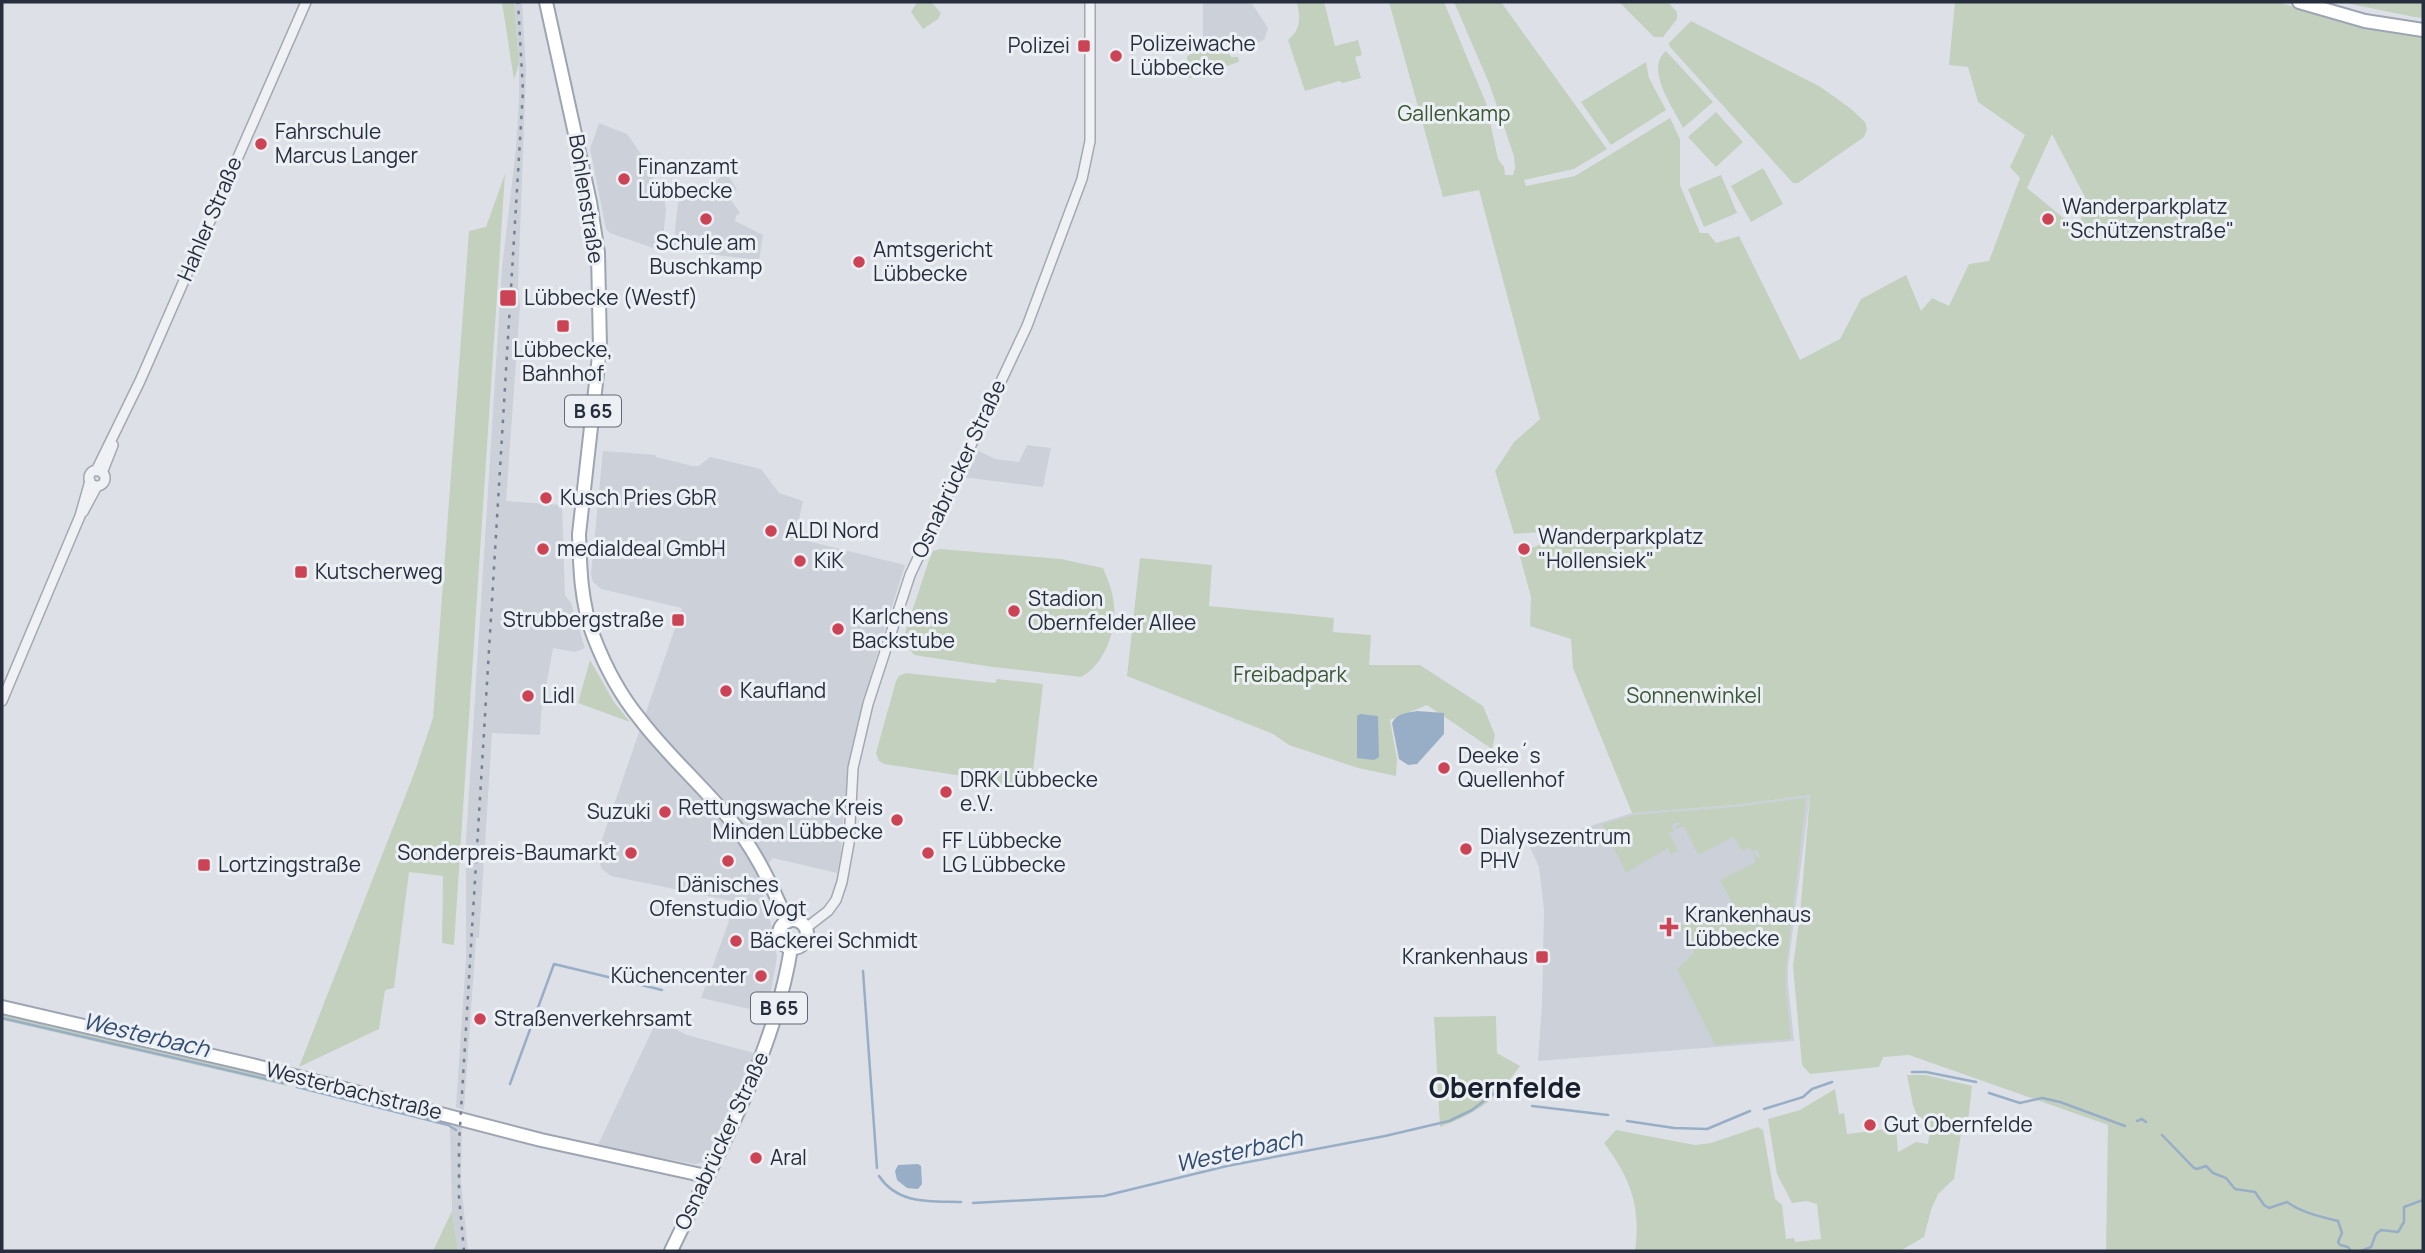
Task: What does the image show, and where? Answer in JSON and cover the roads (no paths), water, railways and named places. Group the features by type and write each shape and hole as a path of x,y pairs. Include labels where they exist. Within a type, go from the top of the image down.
{"main road":[{"name":"Bohlenstraße","path":"546,2 575,130 598,253 600,347 579,534 586,611 592,633 604,659 639,719 733,824 760,864 787,922"},
{"path":"2299,2 2365,21 2423,30"},
{"path":"787,922 800,922 806,928 807,936 803,944 791,948 784,944 779,934 787,922"},
{"name":"Osnabrücker Straße","path":"671,1251 748,1087 775,1022 791,948"},
{"name":"Westerbachstraße","path":"2,1007 266,1068 541,1140 706,1176"}],"street":[{"name":"Hahler Straße","path":"2,701 93,484 90,475 99,472 306,2"},
{"name":"Osnabrücker Straße","path":"806,928 828,912 836,900 842,882 849,843 853,768 868,704 910,575 1027,326 1082,179 1090,141 1090,2"}],"water":[{"path":"1417,711 1444,713 1444,734 1417,764 1408,765 1399,759 1392,723 1399,715"},
{"path":"1357,716 1378,716 1379,757 1374,760 1357,758"},
{"path":"898,1165 921,1166 922,1184 918,1189 907,1188 897,1180 895,1171"}],"waterway":[{"name":"Westerbach","path":"510,1084 554,964 662,990"},
{"name":"Westerbach","path":"863,971 877,1168"},
{"name":"Westerbach","path":"2,1018 283,1083"},
{"name":"Westerbach","path":"1912,1072 1926,1072 1976,1082"},
{"name":"Westerbach","path":"1764,1109 1803,1097 1812,1089 1832,1082"},
{"name":"Westerbach","path":"297,1087 448,1125 456,1130"},
{"name":"Westerbach","path":"973,1203 1104,1196 1227,1166 1385,1136 1449,1121 1472,1110 1501,1088"},
{"name":"Westerbach","path":"1989,1093 2020,1103 2042,1098 2060,1102 2125,1126"},
{"name":"Westerbach","path":"1532,1106 1608,1115"},
{"name":"Westerbach","path":"1627,1121 1674,1128 1707,1129 1750,1111"},
{"name":"Westerbach","path":"2137,1121 2142,1119 2146,1122"},
{"name":"Westerbach","path":"2162,1135 2194,1168 2206,1166 2213,1173 2226,1178 2235,1189 2255,1192 2269,1208 2287,1202 2306,1212 2338,1221 2342,1233 2338,1242 2351,1251"},
{"name":"Westerbach","path":"879,1176 905,1197 961,1202"},
{"name":"Westerbach","path":"2361,1251 2371,1247 2376,1234 2381,1230 2398,1232 2404,1222 2404,1207 2423,1200"}],"railway":[{"path":"464,1251 459,1197 459,1143 523,91 518,2"}],"place":[{"name":"Polizei","path":"1084,46"},
{"name":"Polizeiwache Lübbecke","path":"1116,56"},
{"name":"Fahrschule Marcus Langer","path":"261,144"},
{"name":"Finanzamt Lübbecke","path":"624,179"},
{"name":"Schule am Buschkamp","path":"706,219"},
{"name":"Wanderparkplatz \"Schützenstraße\"","path":"2048,219"},
{"name":"Amtsgericht Lübbecke","path":"859,262"},
{"name":"Lübbecke (Westf)","path":"508,298"},
{"name":"Lübbecke, Bahnhof","path":"563,326"},
{"name":"Kusch Pries GbR","path":"546,498"},
{"name":"ALDI Nord","path":"771,531"},
{"name":"medialdeal GmbH","path":"543,549"},
{"name":"Wanderparkplatz \"Hollensiek\"","path":"1524,549"},
{"name":"KiK","path":"800,561"},
{"name":"Kutscherweg","path":"301,572"},
{"name":"Stadion Obernfelder Allee","path":"1014,611"},
{"name":"Strubbergstraße","path":"678,620"},
{"name":"Karlchens Backstube","path":"838,629"},
{"name":"Kaufland","path":"726,691"},
{"name":"Lidl","path":"528,696"},
{"name":"Deeke´s Quellenhof","path":"1444,768"},
{"name":"DRK Lübbecke e.V.","path":"946,792"},
{"name":"Suzuki","path":"665,812"},
{"name":"Rettungswache Kreis Minden Lübbecke","path":"897,820"},
{"name":"Dialysezentrum PHV","path":"1466,849"},
{"name":"Sonderpreis-Baumarkt","path":"631,853"},
{"name":"FF Lübbecke LG Lübbecke","path":"928,853"},
{"name":"Dänisches Ofenstudio Vogt","path":"728,861"},
{"name":"Lortzingstraße","path":"204,865"},
{"name":"Krankenhaus Lübbecke","path":"1669,927"},
{"name":"Bäckerei Schmidt","path":"736,941"},
{"name":"Krankenhaus","path":"1542,957"},
{"name":"Küchencenter","path":"761,976"},
{"name":"Straßenverkehrsamt","path":"480,1019"},
{"name":"Gut Obernfelde","path":"1870,1125"},
{"name":"Aral","path":"756,1158"}],"district":[{"name":"Obernfelde","path":"1505,1088"}],"park label":[{"name":"Gallenkamp","path":"1454,114"},
{"name":"Freibadpark","path":"1290,675"},
{"name":"Sonnenwinkel","path":"1694,696"}]}
